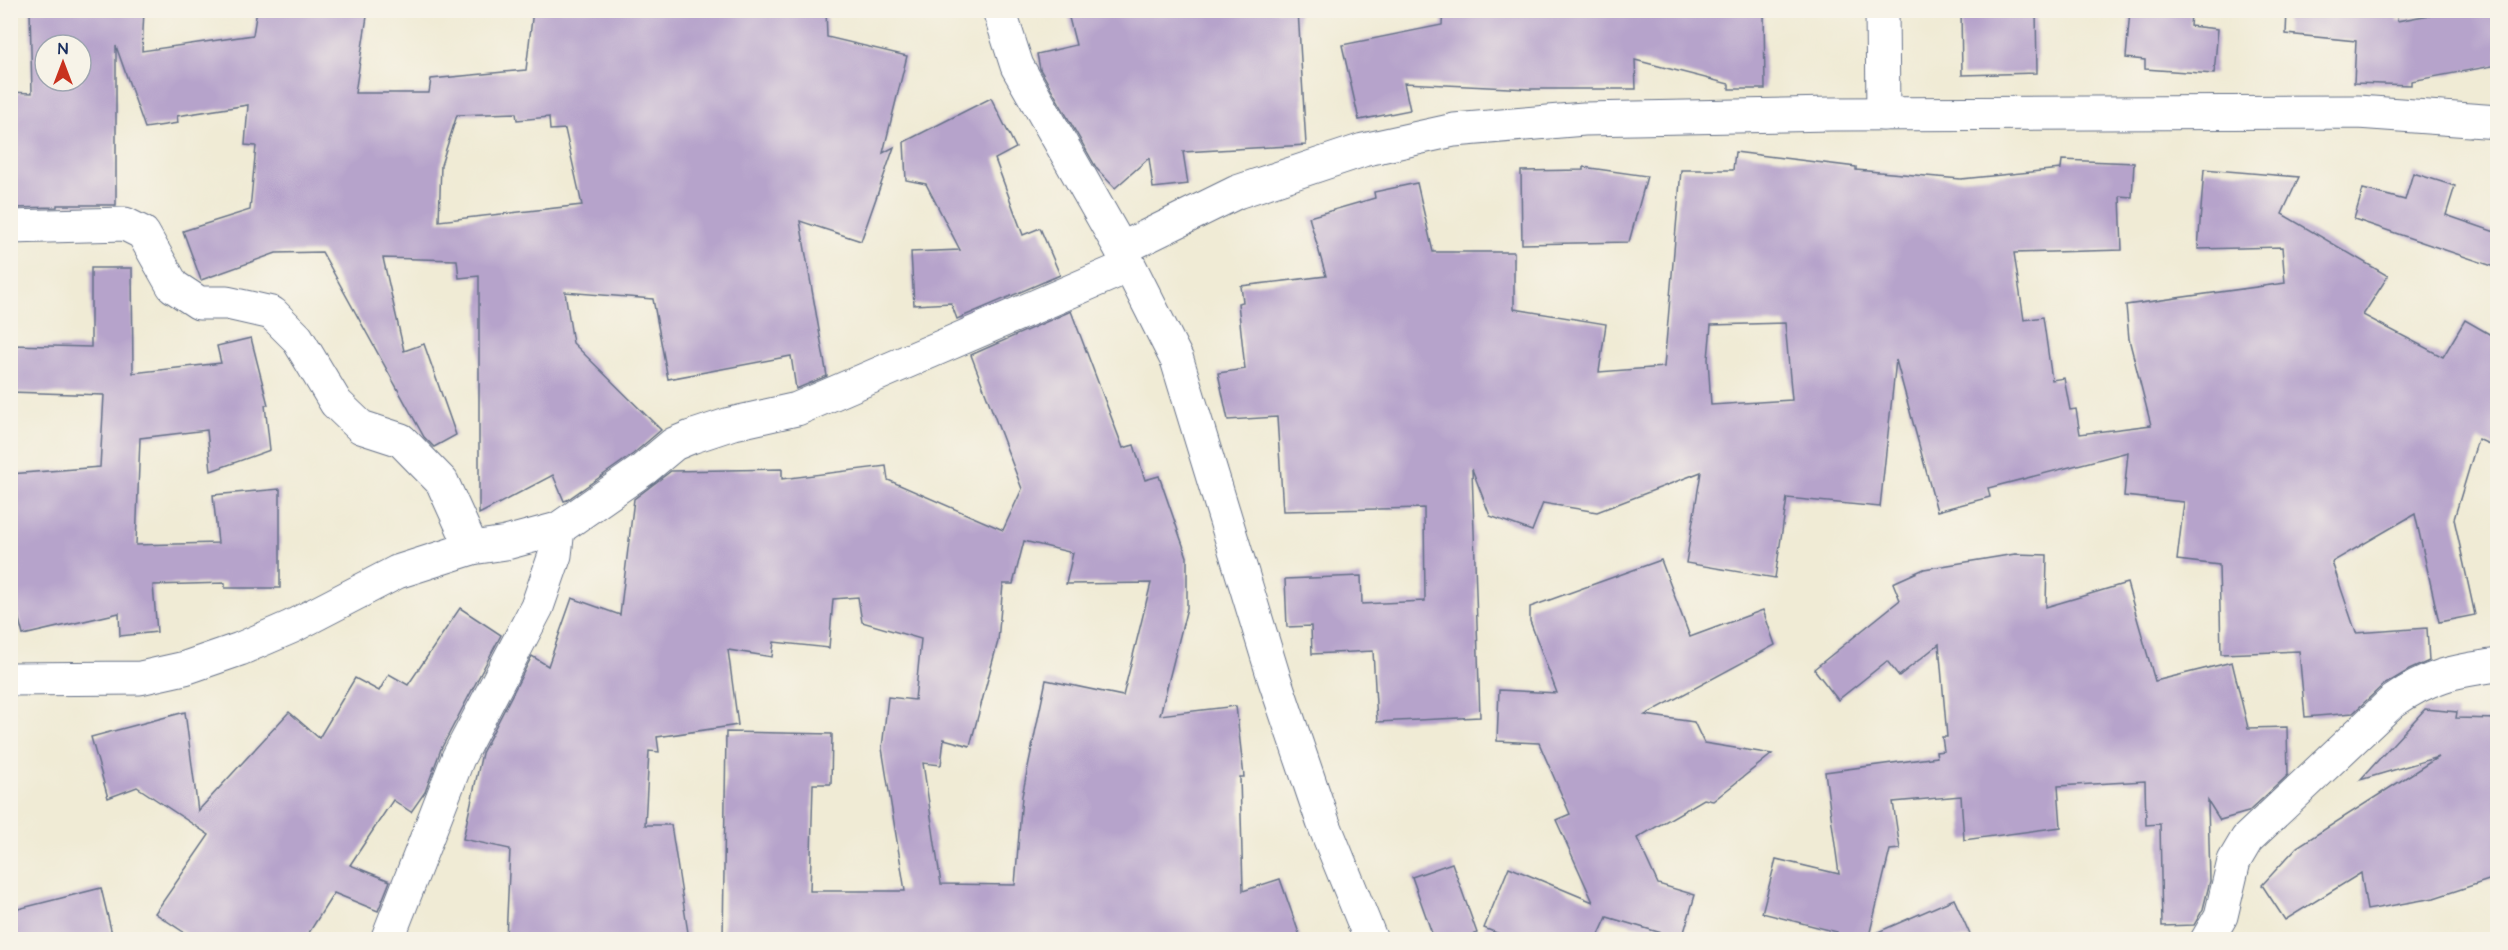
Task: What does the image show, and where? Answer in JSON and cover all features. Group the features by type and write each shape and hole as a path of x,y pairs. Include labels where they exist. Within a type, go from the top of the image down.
{"street":[{"path":"999,10 1017,66 1125,257 1177,360 1274,678 1323,822 1371,939"},
{"path":"1882,10 1884,114"},
{"path":"10,679 140,678 185,668 240,649 291,627 397,572 472,548 506,543 558,529 644,469 674,444 730,424 797,409 1125,257 1238,192 1363,150 1454,130 1584,119 1884,114 2358,112 2498,123"},
{"path":"10,227 125,224 143,233 173,286 199,303 227,303 272,313 297,338 336,403 361,426 401,440 442,482 472,548"},
{"path":"387,939 458,758 537,607 555,555 558,529"},
{"path":"2207,939 2221,916 2234,861 2247,840 2392,702 2416,685 2452,671 2498,665"}],"building":[{"path":"30,10 144,10 142,51 253,35 257,10 368,10 355,93 429,93 431,79 526,70 533,10 826,10 827,37 907,56 883,153 894,147 861,241 800,221 827,376 796,389 791,356 668,379 653,299 565,292 573,343 661,430 633,454 567,500 564,501 553,475 479,514 479,276 459,278 457,260 383,258 404,351 424,344 456,435 434,447 424,437 322,252 276,253 201,280 183,231 250,210 256,146 245,145 248,105 177,116 178,123 145,128 116,46 116,205 10,208 10,92 32,93","holes":["516,113 517,120 549,117 550,130 565,129 582,205 439,221 441,165 457,115"]},
{"path":"1067,10 1298,10 1306,145 1183,152 1188,184 1153,188 1149,158 1115,188 1097,169 1040,69 1037,54 1076,45"},
{"path":"1443,10 1546,13 1546,10 1764,10 1765,89 1729,89 1729,84 1635,60 1636,89 1530,89 1404,83 1410,110 1359,120 1342,45 1442,25"},
{"path":"1961,10 2036,10 2037,73 1962,75"},
{"path":"2130,10 2191,14 2190,26 2218,29 2214,74 2145,69 2145,60 2126,58"},
{"path":"2287,10 2398,10 2397,21 2456,10 2498,10 2498,65 2411,81 2411,85 2354,83 2356,41 2286,34"},
{"path":"991,98 1016,148 995,159 1023,235 1040,228 1060,275 957,319 951,303 914,305 911,252 960,250 926,184 906,180 904,142"},
{"path":"1735,152 1856,167 1856,170 1961,179 2061,169 2062,160 2134,163 2132,197 2120,196 2122,250 2014,253 2024,320 2043,317 2052,380 2064,378 2070,410 2076,409 2080,434 2151,425 2129,339 2126,305 2285,283 2282,247 2198,249 2204,169 2299,177 2282,214 2388,276 2363,315 2443,357 2465,320 2498,339 2498,448 2478,439 2454,519 2475,615 2439,622 2415,514 2332,562 2356,633 2427,628 2429,661 2382,686 2353,713 2305,717 2299,651 2221,654 2219,565 2177,560 2184,502 2124,496 2128,452 1988,488 1990,497 1937,511 1896,360 1880,507 1787,498 1775,578 1686,563 1701,472 1597,512 1543,503 1532,531 1490,516 1472,469 1480,717 1377,722 1373,651 1312,654 1311,626 1287,627 1285,579 1361,576 1362,604 1425,601 1424,508 1283,511 1277,417 1228,420 1218,373 1245,369 1238,303 1243,302 1241,286 1326,276 1309,217 1375,198 1374,192 1417,183 1433,252 1514,252 1514,309 1606,324 1599,372 1664,367 1681,170 1733,170","holes":["1785,323 1792,400 1711,405 1708,359 1711,325"]},
{"path":"1583,167 1647,176 1629,242 1522,244 1521,171 1583,170"},
{"path":"2413,173 2455,186 2446,215 2498,233 2498,268 2354,219 2363,189 2405,200"},
{"path":"91,268 132,268 133,373 221,363 217,346 251,338 268,405 265,405 270,450 211,471 207,430 140,438 136,545 218,543 213,495 280,489 280,588 225,588 225,583 153,585 157,632 120,636 119,613 23,635 10,584 10,474 100,467 104,395 10,392 10,345 91,347"},
{"path":"1071,311 1123,448 1134,445 1145,480 1159,476 1187,557 1187,608 1160,715 1236,706 1244,777 1240,777 1243,891 1280,879 1301,939 723,939 726,732 832,734 831,784 813,784 810,891 905,891 882,748 888,697 915,700 921,639 862,622 858,597 833,599 829,648 774,642 772,657 728,650 738,725 657,737 659,752 649,751 645,825 671,825 689,939 506,939 510,849 463,839 482,753 532,656 548,666 572,598 620,615 634,499 671,471 782,469 782,479 886,466 888,480 1003,530 1022,489 971,355","holes":["1024,541 1073,553 1066,584 1151,583 1123,696 1046,680 1022,796 1015,885 941,884 923,763 941,765 944,739 970,746 998,641 1003,584 1013,584"]},
{"path":"2015,554 2047,555 2046,607 2127,583 2155,681 2232,662 2248,728 2287,727 2288,775 2248,812 2220,820 2208,801 2210,881 2203,909 2194,925 2162,926 2160,824 2146,825 2145,781 2058,786 2061,827 1964,840 1961,796 1893,802 1900,849 1890,850 1869,936 1954,899 1972,939 1835,939 1837,932 1762,913 1776,859 1839,874 1825,772 1937,757 1936,752 1944,751 1942,737 1947,737 1939,644 1899,676 1887,661 1838,700 1814,669 1900,600 1893,583 1924,569"},
{"path":"1661,560 1690,637 1763,610 1775,645 1645,715 1694,722 1704,743 1772,754 1713,801 1704,799 1637,838 1658,884 1695,895 1682,939 1607,917 1597,939 1512,939 1484,928 1509,867 1593,902 1556,820 1570,814 1539,743 1497,741 1499,690 1557,693 1530,621 1530,607"},
{"path":"460,608 501,635 441,749 425,792 411,812 393,800 350,865 390,881 378,911 334,893 305,939 194,939 155,913 209,835 137,787 108,798 91,737 185,712 198,811 289,712 319,738 355,678 379,691 389,674 408,685"},
{"path":"2425,709 2457,712 2456,718 2498,719 2498,877 2434,898 2367,910 2361,873 2285,920 2262,885 2297,847 2438,757 2360,780"},
{"path":"1452,863 1477,933 1460,939 1434,939 1412,877"},
{"path":"101,888 112,934 90,939 10,939 10,911"}]}
